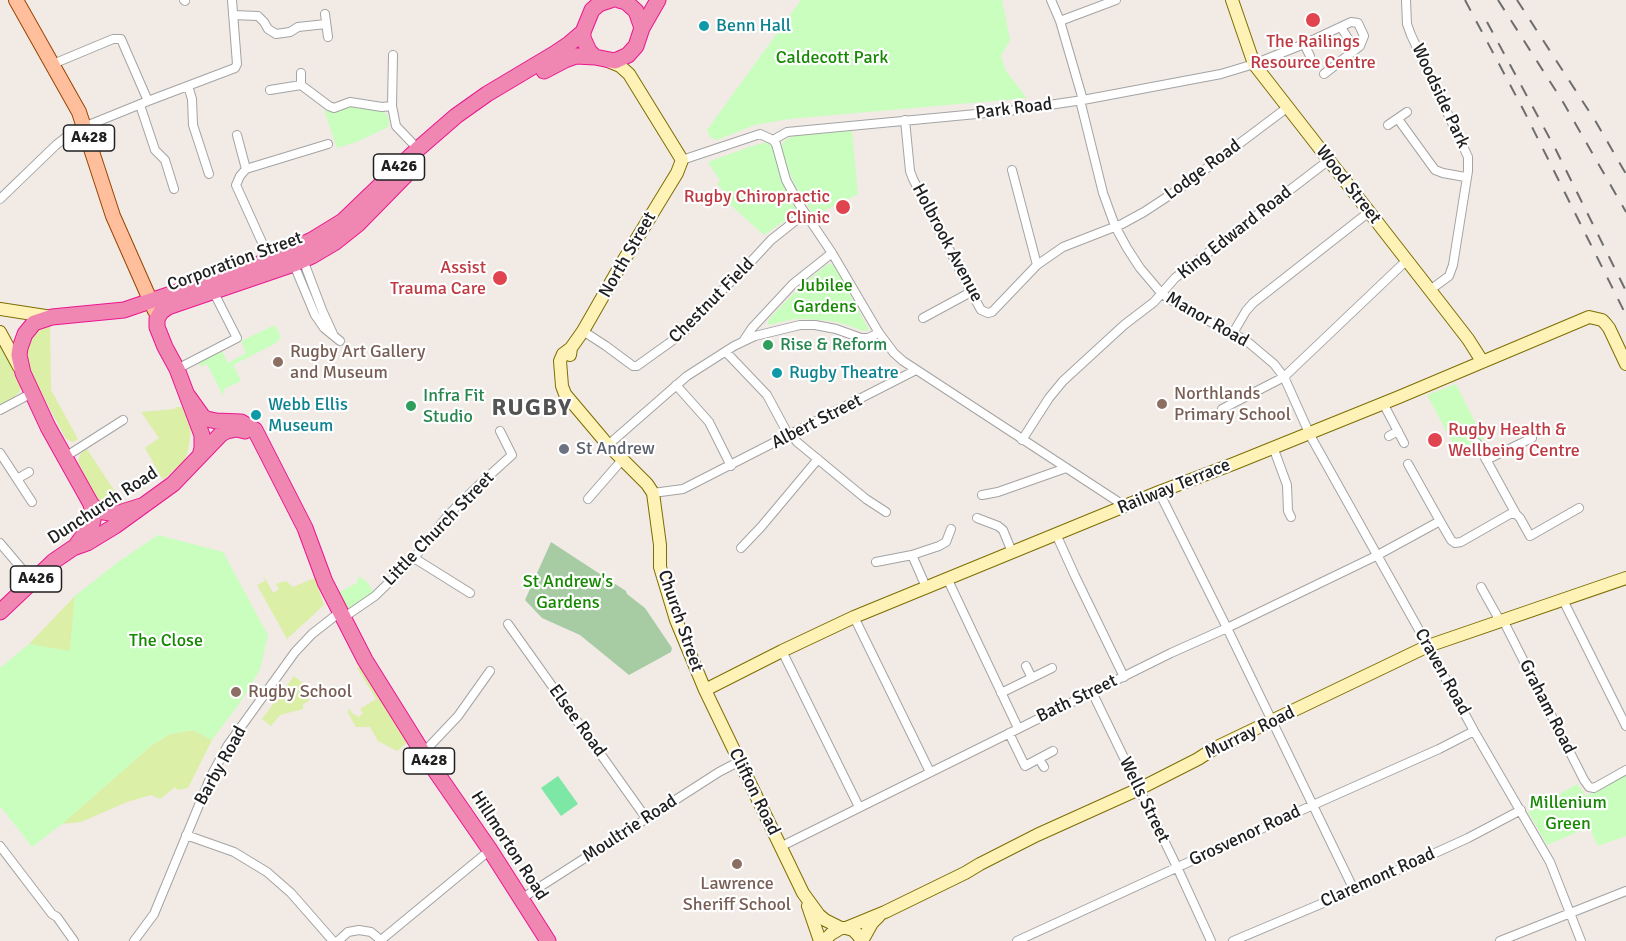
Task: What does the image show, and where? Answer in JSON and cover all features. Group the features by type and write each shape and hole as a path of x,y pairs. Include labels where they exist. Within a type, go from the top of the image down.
{"highway":[{"path":"599,58 589,51 583,38 591,5 646,0"},
{"path":"636,46 642,28 658,0"},
{"path":"619,1 636,11 642,28"},
{"name":"Corporation Street","path":"157,323 168,307 334,243 358,224 388,192 465,119 583,32"},
{"name":"A426","path":"599,58 615,61 628,55 636,46"},
{"name":"Corporation Street","path":"151,300 270,260 296,256 343,221 418,149 463,110 565,60 576,56 599,58"},
{"name":"A426","path":"124,310 151,300"},
{"path":"141,506 116,514 107,514 91,504 32,393 23,373 19,355 22,338 34,323 52,317 124,310 157,323"},
{"name":"A428","path":"157,323 165,347 188,396 204,417 216,422 238,421 255,430 305,528 325,582 342,615"},
{"path":"188,396 202,435 200,456"},
{"name":"Dunchurch Road","path":"0,612 54,561 73,548 108,531 173,483 215,440 227,431 243,430 254,435 259,441"},
{"name":"A426","path":"73,548 92,524 91,504"},
{"name":"Hillmorton Road","path":"342,615 365,660 423,753 490,850 548,941"}],"main road":[{"name":"A428","path":"16,0 80,112 113,216 151,300 157,323"}],"street":[{"path":"0,199 56,145 74,131 235,68 237,64 232,0"},
{"name":"Manor Road","path":"1051,0 1060,21 1103,194 1115,226 1140,268 1162,294 1190,312 1233,333 1267,358 1284,377 1308,433"},
{"path":"1060,21 1116,0"},
{"name":"Wood Street","path":"1232,0 1254,64 1407,260 1482,361"},
{"name":"Woodside Park","path":"1406,0 1407,24 1411,35 1468,157 1468,171 1453,265 1449,276 1430,290"},
{"path":"325,14 328,37"},
{"path":"233,15 258,16 268,29 276,34 290,32 298,27 326,24"},
{"path":"1324,74 1355,50 1360,46 1364,36 1358,23 1351,22 1341,27 1355,50"},
{"name":"Park Road","path":"682,160 760,135 773,140 787,132 1008,111 1221,74 1254,64 1341,27"},
{"path":"53,64 113,39 121,39 144,103 154,150 165,159 174,189"},
{"path":"1304,44 1310,56"},
{"path":"633,80 631,65 636,46"},
{"path":"393,55 392,106 396,126 418,149"},
{"path":"599,58 625,69 682,160"},
{"path":"301,73 301,85"},
{"path":"270,90 301,85 334,108 350,102 382,107 392,106"},
{"path":"188,86 192,99 193,125 209,174"},
{"name":"Lodge Road","path":"1115,226 1144,212 1179,189 1288,108"},
{"path":"1388,125 1407,112"},
{"path":"1398,119 1435,170 1466,177"},
{"name":"Holbrook Avenue","path":"905,120 910,171 913,179 981,310 992,312 1037,265 1063,247 1115,226"},
{"path":"237,135 246,169"},
{"path":"773,140 786,180 879,333 894,353 916,370 1116,501 1121,508"},
{"path":"270,260 236,185 240,176 246,169 327,144"},
{"name":"North Street","path":"608,445 565,394 561,370 570,355 571,348 677,173 682,160"},
{"name":"King Edward Road","path":"1022,440 1063,381 1162,294 1175,278 1329,160"},
{"path":"1012,170 1037,265"},
{"path":"1233,333 1253,303 1369,212"},
{"name":"Chestnut Field","path":"583,331 633,366 637,366 683,333 703,309 771,240 805,213"},
{"path":"744,340 752,328 794,284 832,253"},
{"path":"296,256 337,339"},
{"path":"1222,408 1284,377 1407,260"},
{"path":"177,369 237,338 213,291"},
{"path":"923,318 971,292"},
{"path":"0,309 52,317"},
{"name":"Railway Terrace","path":"705,690 854,617 1589,317 1602,320 1609,328 1626,364"},
{"path":"653,494 647,484 608,445 676,385 744,340 766,333 800,325 815,325 836,329 861,338 868,338 879,333"},
{"path":"0,332 23,373"},
{"path":"726,352 767,395 790,435 866,499 886,512"},
{"name":"Albert Street","path":"653,494 684,489 916,370"},
{"path":"676,385 709,422 731,466"},
{"path":"0,410 32,393"},
{"path":"1383,403 1404,443"},
{"path":"65,458 123,420"},
{"name":"Little Church Street","path":"342,615 375,596 414,558 450,514 512,455 500,431"},
{"path":"1389,436 1398,432"},
{"name":"Craven Road","path":"1308,433 1550,862 1581,941"},
{"path":"1486,460 1532,438"},
{"path":"1476,443 1530,536 1580,508"},
{"path":"1273,447 1287,485 1287,514"},
{"path":"0,453 32,502"},
{"path":"741,548 818,459"},
{"path":"588,499 622,460"},
{"path":"1408,464 1450,540 1455,543 1461,542 1510,514 1516,514"},
{"path":"982,495 998,492 1066,468"},
{"path":"17,479 29,472"},
{"path":"1159,492 1354,890"},
{"name":"Church Street","path":"653,494 660,545 660,567 676,620 705,690"},
{"path":"977,518 1003,530 1012,552"},
{"name":"Bath Street","path":"780,847 1171,653 1376,556 1440,521"},
{"path":"876,562 912,555 939,546 946,542 951,529"},
{"path":"1056,534 1124,677"},
{"path":"0,543 33,582"},
{"path":"912,555 926,587"},
{"path":"414,558 470,593"},
{"path":"947,578 1018,728"},
{"name":"Murray Road","path":"843,928 885,912 1037,835 1139,789 1215,748 1428,646 1626,578"},
{"name":"Graham Road","path":"1481,587 1502,621 1588,787 1594,788 1626,770"},
{"path":"1486,597 1496,591"},
{"path":"1563,600 1626,726"},
{"name":"Barby Road","path":"134,941 154,914 211,776 228,745 295,652 320,627 342,615"},
{"path":"854,617 930,772"},
{"name":"Elsee Road","path":"508,624 646,818"},
{"path":"782,651 859,807"},
{"path":"1026,666 1032,678"},
{"path":"1000,693 1052,668"},
{"path":"423,753 458,716 490,671"},
{"name":"Clifton Road","path":"705,690 803,892 822,941 843,928"},
{"name":"Wells Street","path":"1092,692 1211,941"},
{"name":"Grosvenor Road","path":"1017,941 1439,749 1474,730"},
{"path":"1009,733 1025,766 1042,763 1053,751"},
{"name":"Moultrie Road","path":"521,899 740,760"},
{"name":"Claremont Road","path":"1233,941 1354,890 1468,838 1521,810"},
{"path":"186,835 234,852 267,872 291,893 335,941 348,932 359,930 371,932 381,940 490,850"},
{"path":"0,846 74,941"},
{"path":"1500,941 1626,891"},
{"name":"Clifton Road","path":"803,892 825,920 853,930 862,941"},
{"name":"Murray Road","path":"862,941 872,923 885,912"}],"green space":[{"name":"Caldecott Park","path":"801,0 1002,0 1010,40 1001,56 1006,71 1027,98 789,119 755,125 717,140 710,137 707,130"},
{"path":"352,106 382,111 389,120 388,127 359,141 337,148 324,110 338,111"},
{"path":"852,131 858,194 814,216 796,187 783,159 781,150 783,142 799,135"},
{"path":"768,142 773,149 787,189 799,211 764,235 726,201 729,196 717,184 720,181 708,162"},
{"name":"Jubilee Gardens","path":"828,264 834,265 869,330 864,331 830,321 806,319 794,319 769,325 770,318 803,284"},
{"path":"50,323 51,390 78,439 73,442 66,439 26,364 28,341 35,330"},
{"path":"275,325 281,337 276,343 233,365 241,381 224,389 223,396 207,364 201,367 198,360 220,348 228,363 246,353 241,341"},
{"path":"0,340 21,386 20,391 13,398 0,405"},
{"path":"1456,384 1484,440 1457,451 1427,395"},
{"path":"182,407 191,430 188,451 185,460 163,480 145,448 159,438 141,412 175,409"},
{"path":"87,449 125,507 113,508 100,503 78,461 81,453"},
{"name":"The Close","path":"158,535 223,552 268,635 260,670 239,704 212,740 193,730 170,734 152,745 62,824 32,847 0,806 0,668 29,644 70,651 75,596 118,562"},
{"name":"St Andrew's Gardens","path":"551,542 626,591 645,608 672,648 671,652 629,675 580,635 542,618 525,600"},
{"path":"264,576 273,593 279,589 276,584 278,583 286,581 293,587 315,578 324,605 287,639 257,585 265,581"},
{"path":"359,576 367,582 374,593 353,607 346,608 337,593 357,583"},
{"path":"75,596 70,652 29,644"},
{"path":"361,665 408,742 397,751 378,741 370,727 356,727 348,713 349,708 359,717 363,713 360,709 376,699 357,668"},
{"path":"294,676 310,692 309,701 303,704 303,709 280,715 271,726 262,719"},
{"path":"193,730 212,740 188,788 178,790 175,787 160,799 151,795 127,802 81,822 62,824 152,745 170,734"},
{"name":"Millenium Green","path":"1626,775 1626,836 1598,846 1589,827 1547,845 1528,812 1577,784 1586,796"},
{"path":"558,776 578,804 561,816 541,788"}],"railway":[{"path":"1465,0 1524,111 1626,315"},
{"path":"1498,0 1563,102 1626,212"},
{"path":"1517,0 1596,122 1626,174"},
{"path":"1487,22 1556,150 1626,291"}],"place":[{"name":"The Railings Resource Centre","path":"1313,20"},
{"name":"Benn Hall","path":"704,26"},
{"name":"Rugby Chiropractic Clinic","path":"843,207"},
{"name":"Assist Trauma Care","path":"500,278"},
{"name":"Rise & Reform","path":"768,345"},
{"name":"Rugby Art Gallery and Museum","path":"278,362"},
{"name":"Rugby Theatre","path":"777,373"},
{"name":"Northlands Primary School","path":"1162,404"},
{"name":"Infra Fit Studio","path":"411,406"},
{"name":"Webb Ellis Museum","path":"256,415"},
{"name":"Rugby Health & Wellbeing Centre","path":"1435,440"},
{"name":"St Andrew","path":"564,449"},
{"name":"Rugby School","path":"236,692"},
{"name":"Lawrence Sheriff School","path":"737,864"}],"district":[{"name":"RUGBY","path":"532,409"}]}
